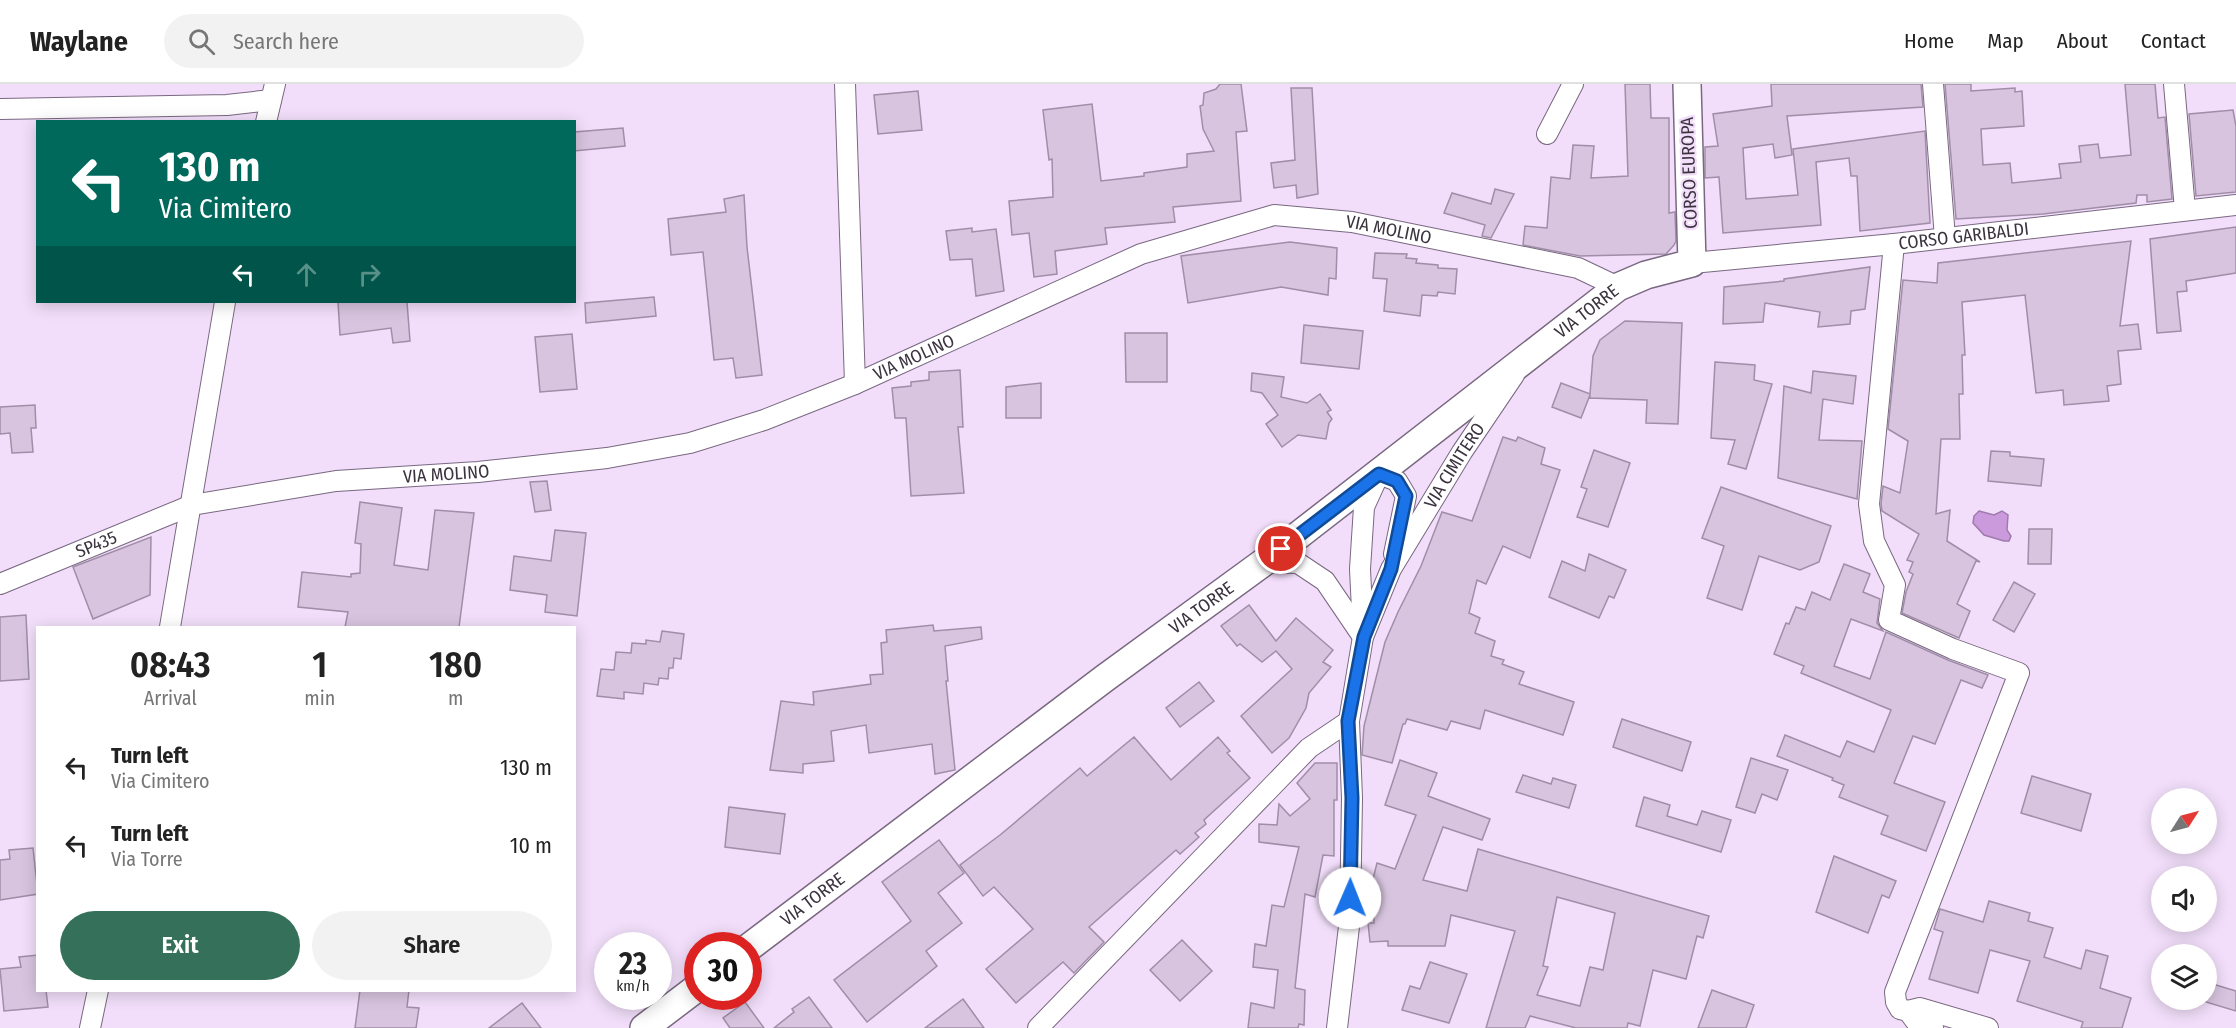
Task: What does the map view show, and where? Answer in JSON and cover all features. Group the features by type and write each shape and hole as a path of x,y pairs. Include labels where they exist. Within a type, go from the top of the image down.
{"main road":[{"name":"CORSO EUROPA","path":"1687,84 1692,262"},
{"name":"VIA TORRE","path":"762,937 1096,685 1264,562 1522,364 1618,287 1646,275 1692,262"},
{"path":"644,1028 684,998"}],"street":[{"path":"845,84 855,384"},
{"path":"1547,134 1573,84"},
{"path":"1934,84 1945,238"},
{"path":"2174,84 2185,210"},
{"path":"0,109 227,105 273,92 267,120"},
{"name":"CORSO GARIBALDI","path":"1692,262 1894,244 2236,205"},
{"name":"VIA MOLINO","path":"192,505 336,481 478,472 607,458 690,443 764,420 855,384 1141,254 1274,215 1352,222 1578,268 1618,287"},
{"path":"1894,244 1869,504 1874,541 1895,585 1889,620 2019,673 1895,992 1896,1002 1900,1009 1908,1011 1920,1008 1988,1028"},
{"path":"170,626 225,303"},
{"name":"VIA CIMITERO","path":"1337,1028 1350,918 1352,798 1348,721 1364,637 1391,569 1462,452 1522,364"},
{"name":"VIA CIMITERO","path":"1364,637 1360,570 1364,507 1379,474 1397,481 1406,496 1391,569"},
{"name":"SP435","path":"0,584 192,505"},
{"path":"1264,562 1298,563 1325,581 1364,637"},
{"path":"1038,1028 1309,748 1348,721"},
{"path":"90,1028 98,992"},
{"path":"1908,1011 1917,1023 1933,1028"}],"shaded area":[{"path":"1979,511 1994,515 2002,511 2008,515 2007,530 2011,536 2009,541 1984,535 1973,523 1974,516"}],"building":[{"path":"1220,84 1241,84 1247,131 1236,132 1241,201 1173,207 1175,222 1105,228 1107,244 1055,251 1057,274 1034,277 1029,233 1012,235 1009,201 1053,197 1052,159 1049,160 1043,110 1092,104 1101,181 1144,176 1144,173 1187,167 1187,154 1214,151 1203,129 1200,106 1203,105 1204,93 1216,89"},
{"path":"1625,84 1650,84 1651,118 1669,118 1669,213 1675,212 1676,241 1674,245 1666,254 1580,256 1523,245 1525,226 1547,228 1551,177 1570,179 1573,145 1594,146 1591,178 1628,176"},
{"path":"1771,84 1921,84 1923,107 1787,116 1792,155 1775,158 1773,144 1743,148 1746,199 1798,195 1793,149 1925,131 1930,223 1860,231 1857,176 1851,176 1849,158 1816,162 1821,225 1723,233 1719,177 1705,178 1705,147 1718,146 1713,114 1772,106"},
{"path":"1945,84 1971,84 1971,91 2015,88 2015,92 2022,91 2024,126 1981,129 1983,165 2010,163 2012,183 2061,178 2059,164 2081,162 2079,146 2098,144 2100,158 2131,155 2125,84 2155,84 2158,118 2165,117 2172,199 2147,202 2147,195 2137,195 2136,203 2043,214 1956,219"},
{"path":"1291,88 1312,88 1318,194 1297,198 1296,185 1274,188 1271,163 1295,160"},
{"path":"918,91 922,130 878,134 874,95"},
{"path":"2233,110 2236,126 2236,192 2196,196 2189,114"},
{"path":"623,128 625,146 576,151 576,132"},
{"path":"1495,189 1514,194 1491,238 1482,236 1485,225 1444,213 1452,193 1491,204"},
{"path":"744,195 747,247 762,375 736,378 733,358 714,360 703,252 671,255 668,219 726,212 724,199"},
{"path":"2236,227 2236,273 2186,281 2187,291 2177,292 2181,331 2157,333 2150,239"},
{"path":"972,228 972,232 996,229 1004,291 976,296 972,259 950,260 946,231"},
{"path":"2131,241 2120,326 2138,324 2141,349 2118,351 2121,384 2107,386 2109,401 2064,405 2063,390 2036,393 2025,295 1962,302 1965,355 1962,355 1963,394 1959,394 1960,439 1941,439 1936,514 1950,510 1947,541 1980,562 1976,561 1957,604 1970,611 1959,638 1902,613 1906,592 1913,574 1909,572 1913,562 1907,560 1919,534 1882,511 1881,504 1883,486 1900,493 1908,441 1888,429 1903,280 1937,283 1938,263"},
{"path":"1290,242 1337,248 1336,279 1329,278 1328,295 1281,287 1188,303 1181,256"},
{"path":"1375,253 1407,254 1406,258 1417,259 1416,263 1457,269 1455,294 1438,292 1437,296 1422,295 1420,316 1384,311 1387,279 1373,278"},
{"path":"1870,267 1865,309 1851,311 1850,324 1818,327 1820,312 1765,303 1763,322 1723,324 1724,287 1784,281 1784,279"},
{"path":"654,297 656,316 586,323 585,303"},
{"path":"338,303 407,303 410,341 393,343 391,328 340,335"},
{"path":"1625,321 1682,323 1678,424 1646,423 1647,400 1590,398 1590,395 1581,418 1552,407 1561,383 1590,394 1593,356 1600,340"},
{"path":"1304,325 1363,331 1359,369 1301,363"},
{"path":"1125,333 1167,333 1167,382 1126,382"},
{"path":"572,334 577,389 540,392 535,337"},
{"path":"1715,362 1755,365 1754,380 1772,384 1746,469 1728,464 1735,440 1711,438"},
{"path":"960,370 963,427 958,427 964,493 911,496 906,418 895,418 892,388 911,386 911,382 929,380 929,372"},
{"path":"1813,371 1856,376 1853,404 1823,399 1819,440 1862,441 1857,499 1778,478 1784,386 1811,393"},
{"path":"1252,373 1284,377 1281,397 1307,403 1320,394 1331,410 1327,412 1332,419 1326,439 1298,435 1282,447 1266,424 1278,415 1262,393 1251,391"},
{"path":"1041,383 1041,418 1006,418 1006,387"},
{"path":"35,405 36,428 31,428 33,452 12,453 10,433 0,434 0,407"},
{"path":"1503,437 1516,441 1518,437 1545,448 1541,464 1560,470 1530,558 1503,546 1486,584 1477,580 1469,613 1480,618 1475,633 1495,641 1491,656 1504,660 1502,664 1524,672 1519,684 1574,702 1563,735 1485,710 1480,729 1451,721 1447,730 1407,719 1403,724 1392,763 1362,755 1364,726 1385,642 1421,566 1442,512 1472,521"},
{"path":"1594,450 1630,463 1608,527 1577,517 1587,489 1581,487"},
{"path":"1991,451 2010,452 2010,456 2044,459 2041,486 1988,481"},
{"path":"547,481 551,510 535,512 530,482"},
{"path":"1721,487 1831,526 1819,562 1800,570 1759,556 1742,610 1707,598 1724,546 1702,538"},
{"path":"360,502 402,508 394,565 428,570 435,510 474,513 459,626 345,626 348,612 298,607 302,572 351,577 351,574 360,573 361,544 355,543"},
{"path":"2029,529 2052,529 2051,564 2028,564"},
{"path":"555,530 586,533 577,616 545,612 547,595 510,590 514,556 551,561"},
{"path":"151,537 150,595 93,619 73,567"},
{"path":"1589,554 1626,570 1614,598 1609,596 1599,618 1549,597 1562,561 1585,571"},
{"path":"1844,564 1870,574 1863,592 1880,599 1877,623 1883,631 1851,619 1834,666 1870,679 1886,632 1988,675 1982,688 1961,680 1935,744 1913,736 1894,783 1945,802 1926,851 1881,834 1888,816 1839,797 1844,785 1832,780 1833,778 1777,756 1785,735 1840,757 1847,741 1874,752 1891,710 1801,673 1804,666 1774,654 1786,623 1789,624 1796,607 1805,610 1812,592 1830,600"},
{"path":"2014,582 2035,594 2014,632 1993,620"},
{"path":"1249,605 1276,641 1296,618 1333,650 1323,662 1331,667 1309,693 1306,708 1289,738 1272,753 1241,716 1292,669 1276,651 1262,662 1240,644 1237,646 1221,626"},
{"path":"26,615 29,679 0,681 0,617"},
{"path":"933,625 934,631 981,627 982,639 945,646 948,681 946,681 955,770 935,774 932,744 869,753 866,725 831,731 834,761 803,764 803,773 770,770 781,701 814,705 813,692 871,684 870,675 883,674 881,643 887,642 886,630"},
{"path":"662,631 684,634 681,659 674,658 673,668 669,668 668,679 659,678 658,685 644,683 643,694 624,692 624,699 597,696 601,669 614,670 616,652 631,653 632,643 646,644 646,640 660,642"},
{"path":"1199,682 1214,701 1180,727 1166,708"},
{"path":"1622,719 1691,742 1682,771 1613,747"},
{"path":"1134,737 1171,780 1218,737 1230,751 1227,753 1250,778 1204,820 1206,824 1195,833 1199,837 1180,854 1176,850 1089,927 1104,942 1074,973 1063,962 1016,1003 986,969 1033,929 994,887 983,896 960,865 1000,835 1080,768 1087,776"},
{"path":"1751,758 1788,770 1777,800 1762,794 1755,813 1736,807"},
{"path":"1400,760 1437,773 1428,796 1490,819 1482,840 1443,827 1423,880 1467,891 1478,849 1709,916 1703,938 1697,936 1686,979 1653,970 1640,1026 1628,1023 1627,1028 1576,1028 1530,1016 1525,1028 1486,1028 1515,931 1451,915 1445,946 1388,946 1388,941 1370,942 1368,923 1374,923 1373,891 1370,891 1377,863 1395,869 1416,815 1385,805","holes":["1557,897 1615,913 1603,970 1590,967 1580,1006 1537,995 1548,967 1543,966"]},
{"path":"1315,763 1337,763 1337,800 1334,800 1334,856 1323,855 1315,897 1305,894 1295,988 1305,990 1304,1025 1299,1024 1298,1028 1248,1028 1251,1003 1274,1008 1278,970 1253,967 1255,944 1266,946 1272,905 1284,907 1299,847 1259,842 1259,824 1277,825 1279,804 1290,816 1310,799 1297,783"},
{"path":"1523,775 1551,784 1553,778 1576,785 1569,808 1516,792"},
{"path":"2032,776 2091,794 2081,831 2021,813"},
{"path":"1644,797 1670,805 1667,816 1697,825 1702,811 1731,820 1721,852 1636,826"},
{"path":"729,807 785,814 780,854 725,847"},
{"path":"939,840 964,873 938,893 962,923 926,951 937,966 867,1022 834,980 911,921 882,882"},
{"path":"33,848 36,894 0,900 0,860 10,859 9,850"},
{"path":"1834,856 1896,881 1889,898 1882,895 1868,933 1816,912"},
{"path":"1989,901 2030,913 2028,921 2053,928 2044,957 2081,969 2086,950 2108,956 2100,988 2131,998 2122,1028 2081,1028 2083,1022 2017,1001 2030,961 1990,950 1978,993 1929,979 1943,932 1934,929 1940,909 1983,922"},
{"path":"1182,940 1212,971 1180,1001 1150,970"},
{"path":"36,955 36,992 46,992 48,1007 4,1011 0,969 21,967 19,957"},
{"path":"1430,962 1467,974 1449,1023 1402,1010 1410,986 1420,989"},
{"path":"2217,985 2236,991 2236,1011 2217,1005"},
{"path":"1712,990 1754,1005 1746,1028 1698,1028"},
{"path":"360,992 409,992 407,1007 419,1008 416,1028 355,1028"},
{"path":"809,997 832,1028 774,1028 794,1012 792,1009"},
{"path":"963,999 984,1028 925,1028"},
{"path":"522,1003 541,1028 489,1028 506,1015"},
{"path":"734,1010 751,1010 764,1028 730,1028 723,1018"}],"route":[{"path":"1281,549 1379,474 1397,481 1406,496 1391,569 1364,637 1348,721 1352,798 1350,898"}]}
